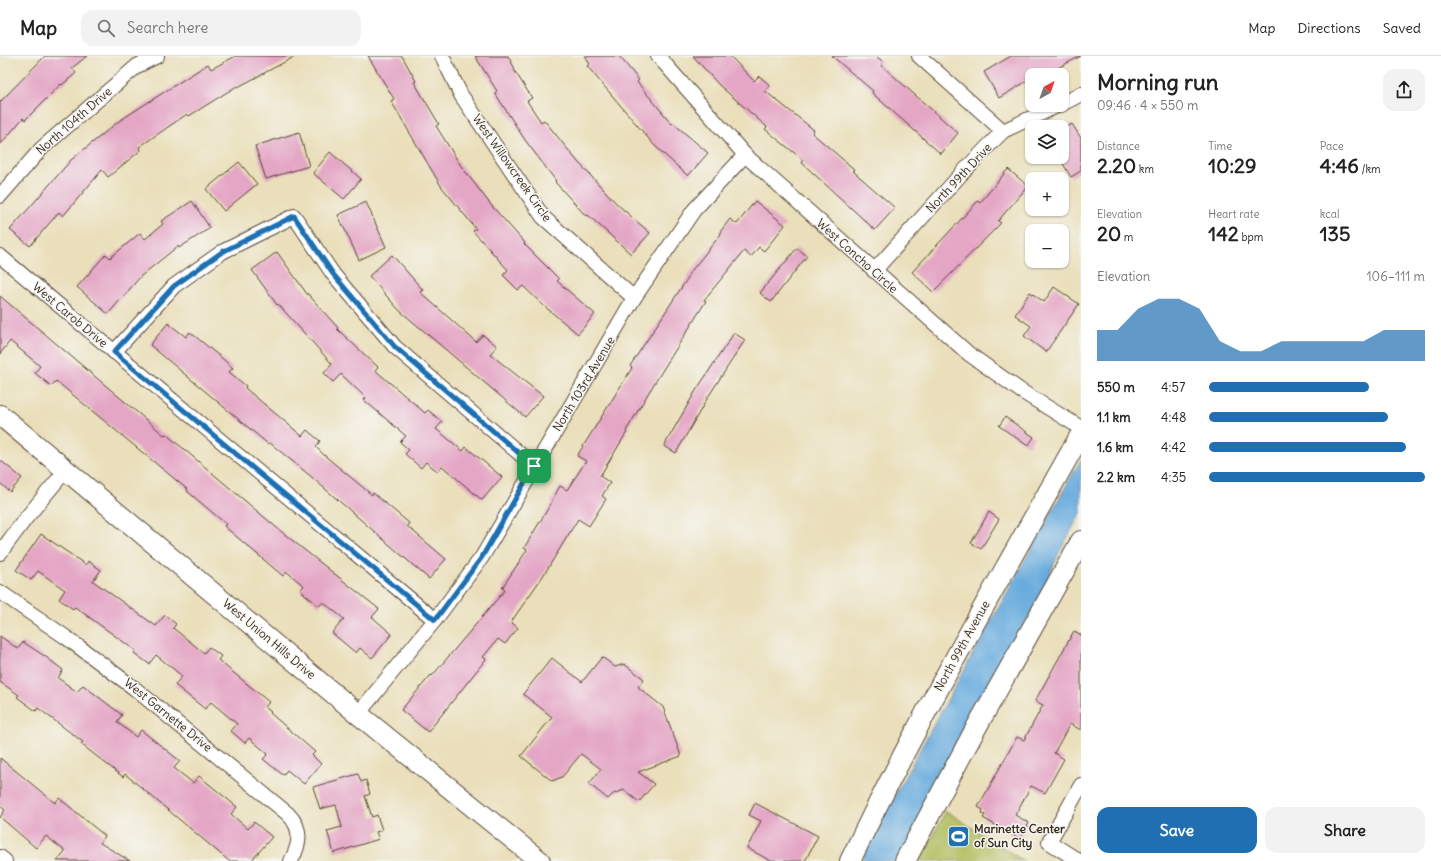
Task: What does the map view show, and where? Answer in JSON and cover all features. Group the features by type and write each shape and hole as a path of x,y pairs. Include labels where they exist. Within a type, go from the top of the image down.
{"main road":[{"name":"West Union Hills Drive","path":"0,415 358,714 540,861"},
{"name":"North 99th Avenue","path":"850,861 928,708 1081,434"},
{"path":"905,861 976,728 1081,541"}],"street":[{"name":"North 104th Drive","path":"0,196 42,148 137,66 157,56"},
{"name":"West Willowcreek Circle","path":"442,56 461,95 543,217 634,298"},
{"name":"West Concho Circle","path":"658,56 745,155 874,271 985,367 1081,428"},
{"path":"919,56 1003,131"},
{"path":"1069,100 1081,94"},
{"name":"North 99th Drive","path":"874,271 963,172 1003,131 1044,112"},
{"name":"North 103rd Avenue","path":"358,714 435,620 482,557 534,466 634,298 694,210 745,155"},
{"path":"114,352 174,286 222,252 294,216 333,274 395,347 534,466"},
{"name":"West Carob Drive","path":"0,256 435,620"},
{"path":"0,552 66,470"},
{"name":"West Garnette Drive","path":"0,592 67,638 134,688 288,814 293,819 299,833 298,845 291,861"},
{"path":"1079,861 1049,842 1081,786"},
{"path":"0,857 5,861"}],"green space":[{"name":"Marinette Center of Sun City","path":"946,811 1024,861 920,861"}],"water":[{"path":"1081,459 1081,513 1061,549 1037,601 899,861 862,861 871,838"}],"building":[{"path":"45,56 87,56 72,68 76,73 62,85 61,84 25,120 23,118 0,145 0,102"},
{"path":"236,56 296,56 238,87 237,86 189,116 187,114 139,147 141,150 108,177 102,170 63,216 59,212 30,246 10,230 71,160 119,121 208,64 211,69"},
{"path":"368,56 402,56 416,81 414,82 439,124 436,126 461,166 491,205 525,243 524,244 559,279 557,281 595,314 578,334 544,306 523,286 518,290 503,275 508,270 473,231 476,229 441,186 391,101 394,99"},
{"path":"475,56 508,56 515,69 514,70 532,98 527,101 541,122 544,120 578,162 617,204 650,233 631,254 588,215 586,216 555,182 556,181 525,140 495,93 497,91"},
{"path":"585,56 619,56 639,80 637,82 672,124 673,123 708,153 688,176 654,145 587,66 590,64"},
{"path":"693,56 730,56 754,81 759,76 770,85 765,91 814,130 812,133 855,170 853,171 895,208 875,230 801,162 803,160 765,129 767,127 719,85"},
{"path":"832,56 876,56 883,62 881,65 958,133 941,154 872,93 873,91"},
{"path":"1011,56 1081,56 1058,68 1025,68 1025,82 999,98 984,72"},
{"path":"1072,124 1081,138 1081,171 1071,177 1063,164 1069,164 1069,126"},
{"path":"299,132 309,166 266,179 255,146"},
{"path":"330,152 361,179 344,199 313,173"},
{"path":"239,162 257,184 224,211 206,189"},
{"path":"1008,169 1025,183 1025,190 998,221 1001,223 933,292 912,272 978,201 980,203"},
{"path":"192,201 210,228 179,248 178,246 141,276 108,314 77,287 106,254 110,258 140,233 145,239 163,224 161,221"},
{"path":"755,201 785,225 764,251 759,247 751,257 744,251 704,300 706,301 649,392 600,476 610,483 602,496 606,499 589,526 578,519 545,573 511,622 518,628 505,644 498,639 483,657 486,659 428,732 401,710 505,590 502,588 527,550 524,548 560,486 567,490 586,461 577,456 632,368 630,366 689,276 688,275 721,234 720,232 730,219 737,224"},
{"path":"366,202 386,247 359,260 338,215"},
{"path":"797,248 807,256 771,302 760,293"},
{"path":"277,252 307,294 338,328 337,329 378,367 375,370 425,413 428,410 442,422 436,429 463,451 466,447 502,477 482,500 442,466 437,471 426,462 421,468 405,454 409,450 400,442 406,436 364,400 366,398 341,374 333,382 324,373 332,364 278,304 277,305 252,270"},
{"path":"392,255 423,290 420,292 476,342 483,335 497,346 490,354 543,396 525,417 399,310 369,276"},
{"path":"1054,287 1079,304 1046,352 1024,336 1031,326 1015,315 1030,292 1044,302"},
{"path":"0,296 164,435 166,434 283,533 379,609 372,617 392,634 372,658 360,648 356,653 332,633 344,619 323,602 319,606 300,590 304,586 287,572 283,576 224,526 226,524 187,491 188,490 56,381 51,386 35,373 40,366 10,341 0,354"},
{"path":"168,323 186,337 190,332 224,360 233,368 229,372 246,386 245,388 302,436 307,430 320,441 316,447 324,455 372,495 373,493 409,523 407,526 446,559 429,579 308,474 270,443 268,444 150,345"},
{"path":"734,333 745,340 708,397 676,453 664,446 695,392"},
{"path":"1005,417 1034,437 1028,446 999,426"},
{"path":"0,460 22,478 10,492 0,483"},
{"path":"989,512 999,519 981,549 971,543"},
{"path":"41,534 86,565 88,561 101,570 93,581 156,626 165,615 176,624 173,628 204,653 209,647 221,656 218,660 269,702 265,707 271,712 270,713 315,752 312,755 321,764 304,784 287,770 283,775 263,759 268,754 249,738 245,743 231,731 237,724 211,702 205,709 175,685 182,676 156,655 149,664 134,653 136,651 75,607 73,609 59,599 65,590 38,571 31,580 16,570"},
{"path":"1074,631 1081,635 1081,730 1070,724 1054,753 1064,759 1045,793 1031,786 1015,815 1029,823 1020,839 983,818 985,815 982,813 983,810 978,807 1017,737 1024,740 1043,705 1035,701"},
{"path":"0,636 18,649 23,642 46,657 63,670 58,678 77,692 83,685 122,715 117,722 136,737 141,730 180,761 174,768 193,783 199,776 237,807 231,814 248,829 254,822 272,837 251,861 229,861 125,774 123,777 81,744 83,742 38,708 36,711 17,697 19,695 0,682"},
{"path":"602,657 615,667 624,664 644,679 638,687 663,707 681,756 638,772 654,784 639,802 624,790 613,794 608,799 589,784 601,769 581,754 562,777 552,781 521,756 552,717 523,694 552,658 582,682"},
{"path":"0,758 55,803 59,798 105,836 100,843 130,861 57,861 65,851 46,836 36,848 0,817 5,810 0,806"},
{"path":"358,774 361,782 366,780 370,794 365,796 372,817 377,815 382,830 376,832 379,839 334,853 327,831 342,827 336,805 320,809 313,787"},
{"path":"755,803 818,836 805,861 771,861 747,848 761,821 749,815"}],"place":[{"name":"Marinette Center of Sun City","path":"959,836"}],"route":[{"path":"294,216 333,274 395,347 534,466 482,557 435,620 114,352 174,286 222,252 294,216"}]}
